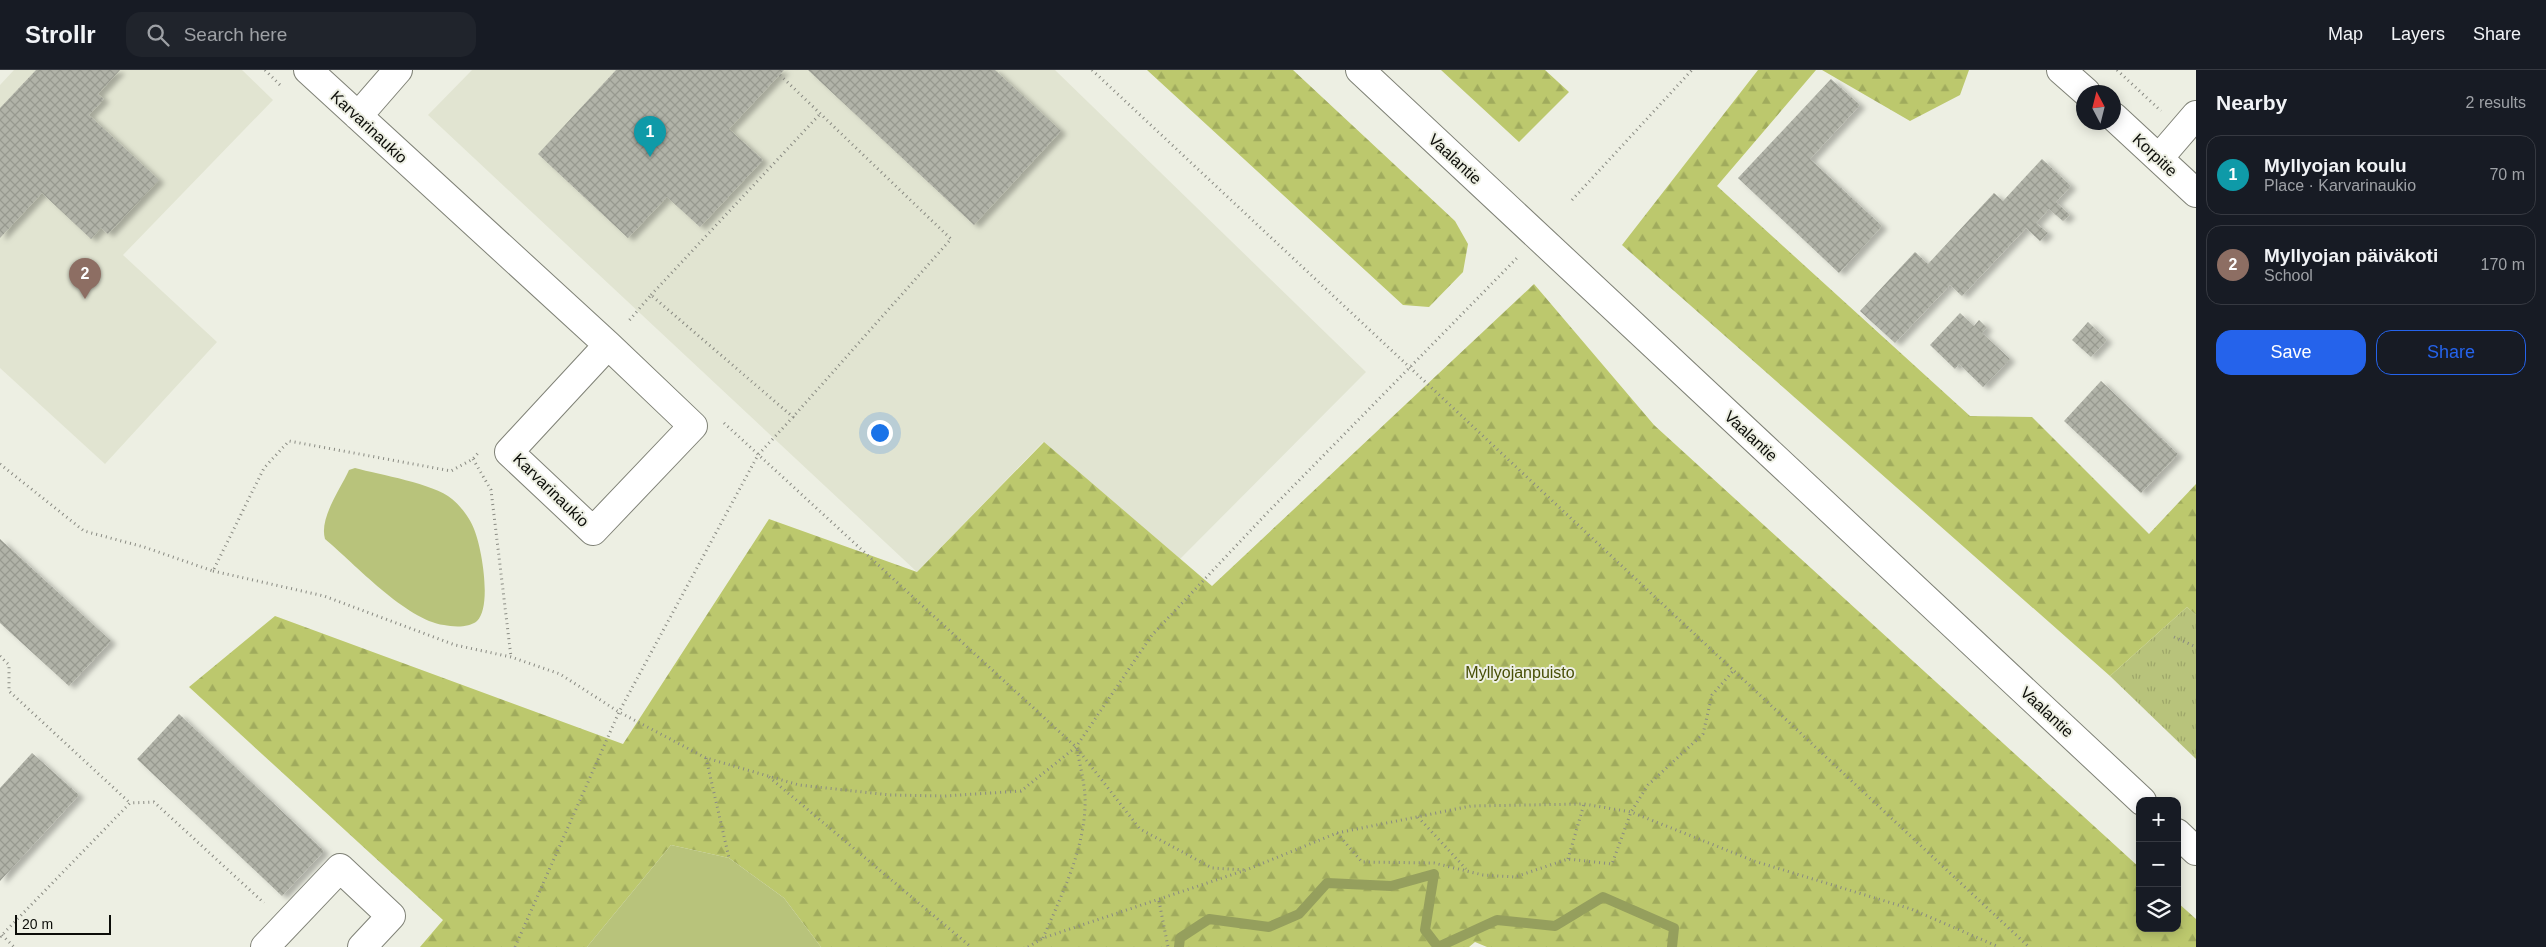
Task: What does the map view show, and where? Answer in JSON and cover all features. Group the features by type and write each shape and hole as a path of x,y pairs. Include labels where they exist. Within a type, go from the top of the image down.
{"street":[{"name":"Karvarinaukio","path":"308,70 358,116 616,337 693,426 593,531 509,452 616,337"},
{"path":"358,116 398,70"},
{"name":"Vaalantie","path":"1360,70 2138,797"},
{"path":"2061,70 2078,85"},
{"name":"Korpitie","path":"2121,123 2196,193"},
{"path":"2159,158 2189,123"},
{"path":"2181,837 2196,851"},
{"path":"265,947 340,868 391,916 362,947"}],"path":[{"path":"265,70 285,90"},
{"path":"1092,70 2029,947"},
{"path":"1572,200 1692,70"},
{"path":"2117,70 2189,123"},
{"path":"515,947 619,712 758,456 951,239 780,75"},
{"path":"616,337 651,295 821,113"},
{"path":"0,464 84,531 144,547 213,571 324,596 455,646 511,657 560,674 619,712 706,758 799,785 890,795 945,796 1021,791 1076,747 1152,635 1268,512 1412,368 1518,257"},
{"path":"651,295 793,417"},
{"path":"213,571 264,468 289,441 451,471 473,459 486,445"},
{"path":"758,456 1076,747 1140,829 1212,868 1246,870"},
{"path":"473,459 491,490 511,657"},
{"path":"2174,637 2196,647"},
{"path":"0,656 9,665 9,690 130,803"},
{"path":"1338,833 1362,862 1434,863 1467,870 1482,876 1515,877 1568,859 1612,864 1631,812 1648,785 1703,734 1712,695 1734,670"},
{"path":"1042,938 1061,898 1079,845 1085,796 1076,747"},
{"path":"706,758 728,858"},
{"path":"767,776 971,947"},
{"path":"14,947 1,936 130,803 154,802 287,924"},
{"path":"1568,859 1584,804"},
{"path":"1028,947 1042,938 1160,901 1246,870 1338,833 1471,806 1584,804 1631,812 1754,860 1911,908 1999,947"},
{"path":"1418,817 1467,870"},
{"path":"1160,901 1168,947"}],"shaded area":[{"path":"14,70 242,70 273,100 123,255 217,342 105,464 0,368 0,85"},
{"path":"472,70 1055,70 1366,372 1180,559 1043,442 917,572 428,115"}],"green space":[{"path":"1147,70 1293,70 1455,221 1468,244 1463,272 1429,307 1403,305"},
{"path":"1441,70 1545,70 1569,92 1519,142"},
{"path":"1758,70 1816,70 1717,186 1970,416 2032,417 2149,534 2196,484 2196,615 2187,607 2110,676 1622,245"},
{"path":"1822,70 1969,70 1960,95 1910,121"},
{"name":"Myllyojanpuisto","path":"1534,284 1654,425 2136,864 2136,932 2181,932 2181,906 2196,919 2196,947 1487,947 1475,942 1469,947 821,947 784,898 729,858 671,845 587,947 420,947 443,920 189,687 275,616 623,744 769,519 917,572 1044,442 1212,586"},
{"path":"355,468 432,488 452,499 462,509 470,521 477,538 484,577 484,603 482,614 477,621 465,626 448,626 429,621 414,613 382,590 325,539 325,522 331,504 349,470"},
{"path":"2187,607 2196,615 2196,759 2110,676"},
{"path":"671,845 729,858 784,898 821,947 587,947"}],"building":[{"path":"36,70 120,70 98,94 104,99 89,115 159,180 108,234 101,228 91,239 42,193 0,238 0,108"},
{"path":"616,70 784,70 729,129 763,160 700,227 667,197 628,238 538,154"},
{"path":"808,70 995,70 1061,131 974,225"},
{"path":"1831,79 1860,105 1810,159 1882,226 1839,273 1738,178"},
{"path":"2042,159 2071,186 2056,202 2070,215 2063,221 2049,209 2036,223 2048,233 2040,241 2026,228 1962,296 1950,285 1895,343 1860,311 1915,252 1928,264 1994,193 2003,201"},
{"path":"1960,313 1974,326 1979,320 1987,328 1982,333 2010,359 1983,387 1959,364 1955,369 1930,345"},
{"path":"2088,322 2107,340 2091,357 2072,340"},
{"path":"2101,381 2178,454 2141,493 2064,421"},
{"path":"0,539 111,641 69,686 0,623"},
{"path":"179,714 324,851 282,896 137,759"},
{"path":"32,753 79,795 0,881 0,788"}],"waterway":[{"path":"1179,947 1180,938 1209,919 1269,927 1299,914 1327,883 1391,886 1434,874 1425,930 1438,947"},
{"path":"1438,947 1497,920 1555,926 1603,897 1674,928 1672,947"}],"place":[{"name":"Myllyojan koulu","path":"650,157"},
{"name":"Myllyojan päiväkoti","path":"85,299"}]}
